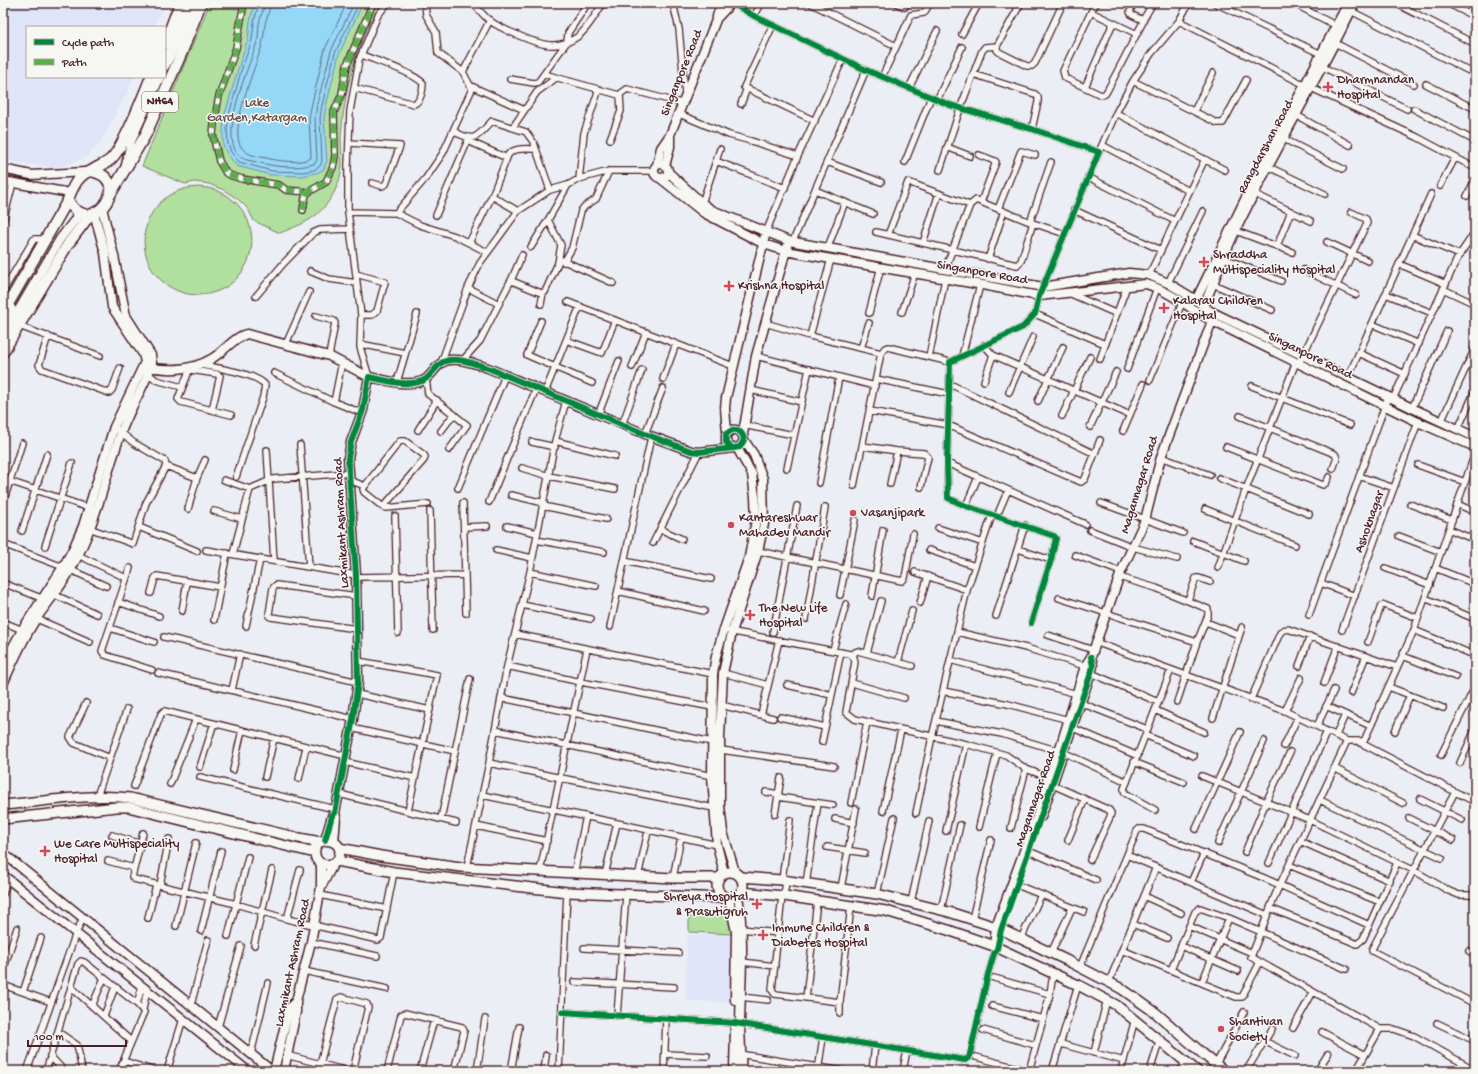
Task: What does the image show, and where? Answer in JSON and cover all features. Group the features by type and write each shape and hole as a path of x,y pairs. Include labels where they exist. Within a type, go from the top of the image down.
{"highway":[{"path":"166,40 180,3"},
{"name":"NH64","path":"3,352 68,244 91,212 110,195 146,134 182,52 201,3"},
{"name":"NH64","path":"3,313 69,199 78,179 110,159 124,139 151,78"},
{"path":"88,172 102,174 108,180 110,195"},
{"path":"69,199 73,209 91,212"}],"main road":[{"path":"3,805 97,796 118,796 299,838 330,843 381,856 467,867 574,874 673,878 721,876"},
{"path":"3,819 128,807 315,853"},
{"path":"330,843 339,857 336,862 330,865 321,864 315,853 315,848 330,843"},
{"path":"336,862 394,872 567,892 727,898 740,894 783,896 886,911 948,930 1054,974 1107,999 1135,1019 1197,1071"},
{"path":"727,898 720,894 716,884 721,876 729,871 738,875 877,894 972,919 1021,939 1122,989 1156,1013 1220,1069"},
{"path":"738,875 744,887 740,894"}],"street":[{"path":"166,61 172,38 186,3"},
{"path":"166,63 179,40 194,3"},
{"path":"244,3 236,48 219,96 214,124 213,135 219,161 226,173 232,176 279,185 286,190 308,192 326,182 333,167 335,156 334,112 342,94 347,65 373,3"},
{"path":"369,377 360,344 361,315 348,212 350,111 359,60 378,15 388,3"},
{"path":"396,213 426,178 443,153 472,89 463,72 438,53 436,32 426,15 425,3"},
{"path":"473,3 490,20 503,28 538,43 553,45 567,42 578,37 603,3"},
{"path":"510,79 536,83 567,42 568,33 588,3"},
{"path":"673,3 679,29 685,94"},
{"name":"Singanpore Road","path":"661,171 670,147 670,135 677,113 716,20 721,3"},
{"path":"732,3 754,16 866,70 960,109 1032,129 1099,152"},
{"name":"Singanpore Road","path":"716,20 732,3"},
{"path":"754,16 762,3"},
{"path":"810,3 896,46"},
{"path":"896,3 905,7"},
{"path":"882,77 912,15 924,13 930,3"},
{"path":"962,34 979,3"},
{"path":"1021,3 997,46 997,50 1027,66 1032,66 1035,63 1063,3"},
{"path":"1097,3 1091,12 1063,71 1065,78 1101,95 1104,94 1143,22"},
{"path":"1133,3 1130,12 1132,15 1143,20 1153,3"},
{"path":"854,486 881,352 888,346 950,362 1023,327 1035,314 1039,296 1116,113 1133,81 1151,54 1180,21 1189,3"},
{"path":"1215,3 1321,54"},
{"path":"1293,3 1330,23"},
{"name":"Rangdarshan Road","path":"1204,306 1236,231 1296,115 1321,54 1349,7 1355,3"},
{"path":"1395,3 1475,44"},
{"path":"1447,3 1475,17"},
{"path":"1349,7 1475,74"},
{"name":"Rangdarshan Road","path":"1196,300 1252,185 1308,87 1323,67 1335,43 1349,7"},
{"path":"1091,12 1137,34"},
{"path":"463,72 490,20"},
{"path":"1180,21 1308,87 1408,132 1475,168"},
{"path":"1085,87 1114,22"},
{"path":"773,25 744,86 815,120"},
{"path":"909,88 937,31"},
{"path":"1335,43 1414,84"},
{"path":"940,170 960,109 984,47 997,46"},
{"path":"905,162 934,98 962,48"},
{"path":"354,88 414,104 419,100 422,91 423,83 408,73 362,55"},
{"path":"738,875 723,832 720,806 721,706 728,631 749,558 756,520 752,474 725,437 727,433 725,403 766,232 798,156 843,59"},
{"path":"1323,67 1407,109"},
{"path":"441,363 448,361 462,361 488,368 648,436 691,451 703,451 742,445 756,356 785,251 815,190 866,70"},
{"path":"1194,111 1213,73"},
{"path":"544,74 620,95"},
{"path":"973,74 1035,94 1038,97 1038,102 1032,129"},
{"path":"124,172 131,141 160,78"},
{"path":"513,127 537,92 556,78"},
{"path":"1133,81 1217,123 1223,122 1246,80"},
{"path":"1426,84 1475,109"},
{"path":"471,86 522,109"},
{"path":"741,104 747,88"},
{"path":"579,179 584,133 599,89"},
{"path":"620,95 627,89 681,103"},
{"path":"610,139 621,111 620,95"},
{"path":"1414,109 1475,141"},
{"path":"677,113 728,135 798,156"},
{"path":"1116,113 1225,170"},
{"path":"1296,115 1350,145"},
{"path":"436,215 469,140 475,137 492,121 526,132 534,143 550,190"},
{"path":"453,131 506,158"},
{"path":"1284,139 1343,169"},
{"path":"110,159 131,141"},
{"path":"349,143 400,146 386,184 382,186 372,183"},
{"path":"1102,145 1189,191"},
{"path":"947,147 970,156"},
{"path":"469,243 492,196 506,158 511,151 515,149 536,149"},
{"path":"702,203 720,149"},
{"path":"988,259 1001,210 1021,151 1035,155"},
{"path":"979,154 996,162 981,202"},
{"path":"1440,186 1455,158"},
{"path":"1149,275 1205,160"},
{"path":"716,161 785,188"},
{"path":"827,162 881,182"},
{"path":"876,232 1014,265 1019,264 1051,162"},
{"path":"1269,167 1325,194"},
{"path":"3,170 31,175 88,172"},
{"path":"541,304 543,293 562,260 572,248 581,211 584,207 596,199 609,171"},
{"path":"148,369 178,368 197,365 212,359 236,340 247,334 329,356 369,377 397,382 415,383 426,379 441,363 468,288 480,263 518,211 550,190 568,185 579,179 609,171 661,171"},
{"name":"Singanpore Road","path":"661,171 712,210 791,241 1043,287 1129,273 1149,275 1168,283 1196,300 1210,311 1299,361 1385,406 1475,447"},
{"name":"Singanpore Road","path":"661,171 704,213 764,244 785,251 945,278 1039,296 1146,284 1157,288 1212,321 1299,361 1348,377 1475,437"},
{"path":"1088,177 1175,221"},
{"path":"1467,196 1475,180"},
{"path":"3,181 69,199 56,232 3,321"},
{"path":"888,235 908,182 970,205"},
{"path":"3,222 13,183"},
{"path":"531,247 568,185"},
{"path":"815,190 873,214"},
{"path":"302,210 308,192"},
{"path":"923,243 939,193"},
{"path":"1255,194 1312,221"},
{"path":"1348,377 1431,194"},
{"path":"492,196 518,211"},
{"path":"945,269 970,205 975,200 1065,234"},
{"path":"828,247 845,202"},
{"path":"1074,210 1161,250"},
{"path":"1168,283 1203,211"},
{"path":"1277,246 1291,211"},
{"path":"3,338 60,239 91,212 114,256 126,316 152,355 152,364 148,369 118,430 92,509 73,549 67,569 55,595 25,631"},
{"path":"348,212 396,213 420,225 455,236 487,252"},
{"path":"1218,568 1246,489 1282,398 1353,253 1367,221 1366,219 1350,212"},
{"path":"548,220 560,242 562,260"},
{"path":"256,296 283,264 313,233 320,230 350,229"},
{"path":"1236,231 1292,252"},
{"path":"1309,615 1385,406 1406,374 1432,313 1460,255 1475,232"},
{"path":"1412,235 1460,255"},
{"path":"3,291 34,239 46,239"},
{"path":"1327,242 1368,261"},
{"path":"462,361 480,341 510,283 522,255"},
{"path":"1224,258 1281,281"},
{"path":"810,336 831,259"},
{"path":"562,260 613,282"},
{"path":"1400,264 1475,304"},
{"path":"868,313 881,268"},
{"path":"1304,270 1356,295"},
{"path":"310,271 329,279 357,283"},
{"path":"902,312 915,273"},
{"path":"356,274 385,282 377,311 372,315 361,315"},
{"path":"929,357 945,278"},
{"path":"510,283 512,281 543,293"},
{"path":"1213,284 1272,310"},
{"path":"962,356 980,285"},
{"path":"1100,359 1127,286"},
{"path":"468,288 499,304"},
{"path":"1127,369 1157,288"},
{"path":"286,344 309,292"},
{"path":"1068,293 1117,314"},
{"path":"1386,294 1432,313"},
{"path":"568,302 733,366"},
{"path":"1150,380 1182,303"},
{"path":"545,392 580,306"},
{"path":"397,382 417,314"},
{"path":"1035,314 1105,344"},
{"path":"316,316 334,321 336,323 329,356"},
{"path":"566,340 602,353 614,320"},
{"path":"541,321 527,355 592,383"},
{"name":"Magannagar Road","path":"998,929 1017,885 1036,816 1052,781 1085,666 1093,650 1120,574 1145,520 1161,457 1212,321"},
{"path":"861,348 869,322"},
{"path":"765,324 881,352"},
{"path":"1372,324 1419,344"},
{"path":"19,326 100,356"},
{"path":"1412,408 1448,331"},
{"path":"632,367 646,332"},
{"path":"48,336 39,365 42,369 109,393 112,390 120,368"},
{"path":"1009,392 1033,337"},
{"path":"360,344 405,353"},
{"path":"663,378 676,344"},
{"path":"984,346 993,356 1130,415"},
{"path":"1038,401 1063,347"},
{"path":"1441,422 1475,348"},
{"path":"1359,354 1406,374"},
{"path":"756,356 874,386"},
{"path":"984,381 993,356"},
{"path":"1062,416 1090,357"},
{"path":"598,415 619,361"},
{"path":"334,402 342,362"},
{"path":"950,362 947,463 947,495 949,499 992,515 1025,525 1056,538 1051,560 1031,623"},
{"path":"197,365 224,369 258,379 265,385 263,397 236,477"},
{"path":"148,369 156,380 182,387"},
{"path":"787,468 809,369"},
{"path":"212,410 220,376 218,374 191,370 189,371 178,398 179,401 212,410 231,415"},
{"path":"622,425 642,370"},
{"path":"1090,427 1116,372"},
{"path":"274,373 334,402 362,413"},
{"path":"458,488 505,376"},
{"name":"Laxmikant Ashram Road","path":"330,843 332,816 335,811 339,794 357,694 357,596 348,458 349,448 366,399 369,377"},
{"path":"820,483 839,377"},
{"path":"426,379 428,394 467,425 449,450"},
{"path":"876,379 949,394"},
{"path":"950,384 1095,454"},
{"path":"1123,431 1143,384"},
{"path":"1252,386 1350,425"},
{"path":"610,627 648,436 663,388"},
{"path":"489,502 536,389"},
{"path":"751,390 802,402"},
{"path":"1458,429 1475,391"},
{"path":"418,430 437,400"},
{"path":"467,867 502,698 507,666 530,572 550,476 555,444 566,401"},
{"path":"870,411 948,425 1081,482 1085,479 1100,440"},
{"path":"441,431 454,414"},
{"path":"1240,416 1335,454 1337,458 1332,469"},
{"name":"Ashoknagar","path":"1342,630 1418,422"},
{"path":"727,433 730,430 736,429 743,433 794,435"},
{"path":"89,528 134,544 147,500 166,466 165,461 134,443 118,430"},
{"path":"721,876 717,845 712,776 713,674 716,656 728,631 758,551 764,524 764,487 756,460 743,433"},
{"path":"383,507 425,457 405,441 400,441 365,486 363,489 364,492 383,507 390,508 428,504"},
{"path":"532,442 555,444 616,456"},
{"path":"3,503 22,443"},
{"path":"300,445 309,567"},
{"path":"862,446 924,453 927,455 928,457 921,487"},
{"path":"1226,447 1323,485 1329,477"},
{"path":"267,450 274,561"},
{"path":"653,543 703,451"},
{"path":"890,484 897,451"},
{"path":"1048,635 1093,650 1171,670 1285,711 1347,741 1364,741 1414,630 1475,453"},
{"path":"22,531 47,454"},
{"path":"1161,457 1210,475"},
{"path":"188,509 197,478 205,460"},
{"path":"45,546 72,463"},
{"path":"947,463 1085,524"},
{"path":"1418,465 1465,482"},
{"path":"166,466 197,478"},
{"path":"522,468 550,476 615,489"},
{"path":"224,480 250,488 269,480 302,476 349,476 365,486"},
{"path":"966,506 978,476"},
{"path":"1359,476 1394,488"},
{"path":"1219,478 1309,514"},
{"path":"3,479 92,509"},
{"path":"233,554 250,488"},
{"path":"999,511 1008,490"},
{"path":"511,495 606,519"},
{"path":"463,503 466,613"},
{"path":"1101,503 1183,533"},
{"path":"1410,504 1452,520"},
{"path":"1457,504 1475,512"},
{"path":"773,632 796,506"},
{"path":"806,619 825,507"},
{"path":"3,684 5,663 25,631 41,598 78,555 89,528 92,509"},
{"path":"1205,509 1295,545"},
{"path":"214,511 242,519"},
{"path":"430,511 433,630"},
{"path":"916,813 932,736 967,590 992,515"},
{"path":"395,516 398,633"},
{"path":"840,595 855,520"},
{"path":"996,616 1025,525"},
{"path":"464,527 487,526"},
{"path":"507,526 537,533"},
{"path":"139,527 197,551"},
{"path":"938,528 983,543"},
{"path":"660,529 682,539"},
{"path":"1449,529 1475,540"},
{"path":"872,596 883,530"},
{"path":"1090,530 1133,547 1177,559"},
{"path":"758,551 902,581 904,578 913,534"},
{"path":"1399,536 1441,552"},
{"path":"536,540 604,552"},
{"path":"1193,541 1244,561"},
{"path":"3,544 106,586"},
{"path":"1018,549 1051,560"},
{"path":"206,550 356,576 464,575"},
{"path":"496,550 532,558"},
{"path":"929,550 975,566"},
{"path":"214,620 227,553"},
{"path":"78,555 126,578"},
{"path":"1075,555 1208,609 1209,612 1206,622 1197,642 1177,702"},
{"path":"246,626 260,559"},
{"path":"624,561 710,579"},
{"path":"130,568 102,651 103,653 155,671 353,719"},
{"path":"1385,568 1430,585"},
{"path":"1436,568 1475,584"},
{"path":"530,572 596,586"},
{"path":"915,572 967,590"},
{"path":"920,603 928,576"},
{"path":"151,593 156,577 220,588"},
{"path":"1188,600 1196,578 1210,582"},
{"path":"182,611 187,582"},
{"path":"3,583 41,598"},
{"path":"1321,583 1355,596"},
{"path":"357,596 276,585 273,588 269,614 269,616 272,617 357,629"},
{"path":"618,591 704,611"},
{"path":"55,595 97,614"},
{"path":"1059,598 1105,614 1197,642"},
{"path":"1425,598 1475,619"},
{"path":"867,654 881,601"},
{"path":"118,602 159,616"},
{"path":"833,650 846,604"},
{"path":"522,605 591,619"},
{"path":"1368,642 1381,606 1384,605 1418,618"},
{"path":"898,662 912,611"},
{"path":"36,619 90,642"},
{"path":"3,622 25,631"},
{"path":"1206,622 1239,635"},
{"path":"1213,718 1242,626"},
{"path":"110,628 154,642"},
{"path":"1251,699 1283,630 1288,629 1310,636 1398,668"},
{"path":"1414,630 1469,653"},
{"path":"728,631 833,650 853,656"},
{"path":"957,632 1026,648 1085,666"},
{"path":"515,634 713,674"},
{"path":"1299,666 1310,636"},
{"path":"164,637 358,682"},
{"path":"761,715 779,640"},
{"path":"1324,683 1338,646"},
{"path":"540,871 588,649"},
{"name":"Magannagar Road","path":"1061,752 1073,728 1092,673 1093,650"},
{"path":"853,656 856,651 912,666"},
{"path":"822,742 842,652"},
{"path":"232,690 240,654"},
{"path":"853,656 855,662 846,712 855,719 966,744 1006,755 1026,769 1052,781 1085,800 1109,810 1111,813 1110,817 1090,860"},
{"path":"1351,693 1366,656"},
{"path":"1403,656 1456,677"},
{"path":"950,660 1077,694"},
{"path":"358,661 436,674 437,676 408,811"},
{"path":"507,666 712,707"},
{"path":"1155,810 1125,793 1124,788 1171,670"},
{"path":"723,673 768,685"},
{"path":"1092,673 1158,702"},
{"path":"1285,711 1301,678"},
{"path":"441,819 470,679"},
{"path":"852,683 904,698"},
{"path":"787,685 832,695"},
{"path":"1389,687 1442,708"},
{"path":"1441,755 1475,687"},
{"path":"1317,726 1334,690"},
{"path":"943,691 1008,704 1069,720"},
{"path":"357,694 430,710"},
{"path":"1395,731 1410,695"},
{"path":"502,698 712,742"},
{"path":"86,703 70,737 74,743 110,758"},
{"path":"1081,703 1147,729"},
{"path":"721,706 773,718"},
{"path":"1326,706 1371,726"},
{"path":"97,796 127,709"},
{"path":"1155,710 1204,732"},
{"path":"134,786 162,712 164,711 274,738 415,778"},
{"path":"1336,735 1345,715"},
{"path":"780,717 825,727"},
{"path":"1284,746 1298,717"},
{"path":"170,784 196,719"},
{"path":"936,721 1002,734 1061,752 1127,782"},
{"path":"851,803 867,722"},
{"path":"200,767 214,723"},
{"path":"352,728 455,751"},
{"path":"1073,728 1138,756"},
{"path":"233,770 242,730"},
{"path":"495,730 712,776"},
{"path":"883,812 900,730"},
{"path":"1460,763 1475,730"},
{"path":"1269,863 1327,731"},
{"path":"1196,829 1240,732"},
{"path":"1145,736 1194,756"},
{"path":"265,777 274,738"},
{"path":"1357,740 1471,800"},
{"path":"1218,843 1264,741"},
{"path":"1347,741 1280,885 1251,957 1380,1029 1394,1029 1414,1036 1475,1070"},
{"path":"946,831 966,744"},
{"path":"299,779 306,747"},
{"path":"721,750 834,766"},
{"path":"1245,852 1266,802 1290,752"},
{"path":"979,828 997,753"},
{"path":"1134,762 1184,782"},
{"path":"489,763 714,808"},
{"path":"1334,768 1403,803"},
{"path":"1011,828 1026,769"},
{"path":"1202,776 1310,820 1413,870 1455,894 1475,895"},
{"path":"200,777 335,811"},
{"path":"775,814 781,778"},
{"path":"766,792 778,796 833,805"},
{"path":"1455,792 1372,951 1475,1004"},
{"path":"339,794 456,823"},
{"path":"482,795 717,845"},
{"path":"1420,799 1462,820"},
{"path":"1068,840 1085,800"},
{"path":"1320,800 1442,858"},
{"path":"806,884 818,803"},
{"path":"841,888 856,809"},
{"path":"574,874 586,816"},
{"path":"877,894 894,818"},
{"path":"1409,818 1453,840"},
{"path":"835,819 854,823"},
{"path":"790,820 773,993 840,1002"},
{"path":"911,902 929,821"},
{"path":"605,875 616,823"},
{"path":"941,910 960,825"},
{"path":"476,826 547,841"},
{"path":"1080,967 1137,831 1141,829 1204,853 1369,925"},
{"path":"638,877 648,831"},
{"path":"143,833 132,879 236,904 287,919 380,940 394,872"},
{"path":"112,835 140,844"},
{"path":"673,878 681,837"},
{"path":"148,918 169,839"},
{"path":"972,919 991,840"},
{"path":"1300,841 1390,881"},
{"path":"176,926 196,842"},
{"path":"827,847 865,853"},
{"path":"201,931 221,851"},
{"path":"1027,851 1096,880"},
{"name":"Magannagar Road","path":"998,929 1027,851"},
{"path":"3,853 273,1071 289,1008 296,1001"},
{"path":"1191,882 1204,853"},
{"path":"1127,855 1267,915"},
{"path":"228,936 248,857"},
{"path":"108,861 134,868"},
{"name":"Laxmikant Ashram Road","path":"284,1071 286,1055 296,1012 296,1001 315,925 320,891 336,862"},
{"path":"1270,908 1357,944 1363,939 1398,863"},
{"path":"321,864 320,891 387,909"},
{"path":"1289,865 1380,902"},
{"path":"1109,982 1156,867"},
{"path":"254,945 272,870"},
{"path":"287,919 300,870"},
{"path":"3,894 6,877 248,1071"},
{"path":"1017,885 1084,912"},
{"path":"559,1071 567,892"},
{"path":"617,1016 626,894"},
{"path":"738,1024 741,997 742,962 740,894"},
{"path":"1021,939 1041,895"},
{"path":"1144,896 1182,913"},
{"path":"727,898 736,932 739,1054 741,1071"},
{"path":"806,998 817,901"},
{"path":"840,1013 851,906"},
{"path":"1051,953 1072,908"},
{"path":"1171,970 1197,909 1200,908 1229,918 1346,969"},
{"path":"27,1071 76,933 83,918"},
{"path":"1202,982 1229,918"},
{"path":"1133,924 1167,938"},
{"path":"1190,926 1252,954"},
{"path":"3,971 17,928"},
{"path":"742,929 778,933"},
{"path":"562,1012 738,1024 965,1060 969,1058 995,950 998,929"},
{"path":"23,992 41,938"},
{"path":"191,1005 208,940"},
{"path":"311,942 377,956"},
{"path":"218,1027 240,946"},
{"path":"1181,946 1238,971"},
{"path":"584,948 678,953"},
{"path":"1122,950 1236,997 1242,997 1260,962"},
{"path":"1469,951 1475,955"},
{"path":"46,1071 78,964 81,961 143,1008"},
{"path":"742,962 775,966"},
{"path":"304,971 387,989"},
{"path":"976,1057 1029,1071 1054,974"},
{"path":"92,1006 104,978"},
{"path":"994,978 1050,994"},
{"path":"574,982 674,988"},
{"path":"251,1054 268,983"},
{"path":"3,985 51,1002"},
{"path":"1052,1071 1078,985"},
{"path":"71,987 131,1041"},
{"path":"104,1016 115,987"},
{"path":"137,1004 144,988"},
{"path":"119,1071 144,1014 144,988"},
{"path":"1293,1028 1313,992"},
{"path":"320,1064 337,999 341,997 367,1004 368,1007 353,1071"},
{"path":"741,997 768,1000"},
{"path":"1094,1053 1107,999"},
{"path":"992,1006 1042,1019"},
{"path":"1220,1069 1244,1012"},
{"path":"387,1071 402,1014 405,1013 462,1027 464,1029 454,1071"},
{"path":"167,1071 183,1019"},
{"path":"477,1071 485,1019"},
{"path":"664,1071 666,1019"},
{"path":"1121,1071 1135,1019"},
{"path":"420,1071 434,1020"},
{"path":"1437,1023 1475,1041"},
{"path":"511,1071 519,1027"},
{"path":"1246,1071 1272,1029"},
{"path":"1356,1071 1380,1029"},
{"path":"983,1030 1035,1045"},
{"path":"58,1032 76,1045 82,1071"},
{"path":"1322,1032 1365,1056"},
{"path":"819,1069 823,1037"},
{"path":"1150,1071 1160,1040"},
{"path":"1264,1041 1295,1056"},
{"path":"1061,1044 1124,1061"},
{"path":"872,1071 875,1045"},
{"path":"903,1071 907,1050"},
{"path":"665,1054 708,1056"},
{"path":"739,1054 819,1069 844,1071"},
{"path":"734,1071 739,1054"},
{"path":"1317,1071 1328,1054"},
{"path":"286,1055 348,1071"},
{"path":"544,1071 546,1055"},
{"path":"50,1056 64,1071"},
{"path":"1181,1071 1185,1061"},
{"path":"127,1062 155,1071"}],"shaded area":[{"path":"3,3 164,3 154,26 26,26 26,78 134,78 100,143 84,158 57,168 3,160"},
{"path":"731,934 729,1002 686,1001 687,935"}],"green space":[{"name":"Lake Garden,Katargam","path":"210,3 383,3 374,15 360,44 350,78 341,131 342,165 334,193 326,205 312,218 280,233 254,221 248,209 239,200 224,190 209,184 195,182 185,184 142,166"},
{"path":"198,187 219,191 236,203 248,220 252,241 248,262 236,279 219,291 198,295 177,291 160,279 148,262 144,241 148,220 160,203 177,191"},
{"path":"730,913 732,934 689,932 689,914"}],"water":[{"path":"255,3 363,3 339,54 324,118 327,161 324,169 319,172 303,176 271,175 237,166 227,154 223,145 225,114 248,39 250,21"}],"marked path":[{"path":"244,3 236,48 219,96 214,124 213,135 219,161 226,173 232,176 279,185 286,190 308,192"},
{"path":"303,210 307,193 326,182 333,167 335,156 334,112 342,94 347,65 373,3"}],"cycle path":[{"path":"732,3 754,16 866,70 950,105 1032,129 1099,152 1039,296 1035,314 1023,327 950,362 947,463 948,498 966,506 1054,536 1056,538 1051,560 1031,623"},
{"path":"325,840 332,816 335,813 353,719 358,682 356,575 348,458 351,442 363,410 369,377 403,383 416,383 427,378 440,364 445,361 457,360 470,362 488,368 645,434 691,451 699,452 740,447 744,440 742,433 739,431 732,430 726,434 726,442 731,448"},
{"path":"562,1012 735,1023 965,1060 969,1058 988,974 997,949 1001,930 1091,673 1093,666 1091,657"}],"place":[{"name":"Dharmnandan Hospital","path":"1328,87"},
{"name":"Shraddha Multispeciality Hospital","path":"1204,262"},
{"name":"Krishna Hospital","path":"729,286"},
{"name":"Kalarav Children Hospital","path":"1164,308"},
{"name":"Vasanjipark","path":"853,513"},
{"name":"Kantareshwar Mahadev Mandir","path":"731,525"},
{"name":"The New Life Hospital","path":"750,615"},
{"name":"We Care Multispeciality Hospital","path":"45,851"},
{"name":"Shreya Hospital & Prasutigruh","path":"757,904"},
{"name":"Immune Children & Diabetes Hospital","path":"763,935"},
{"name":"Shantivan Society","path":"1221,1029"}]}
